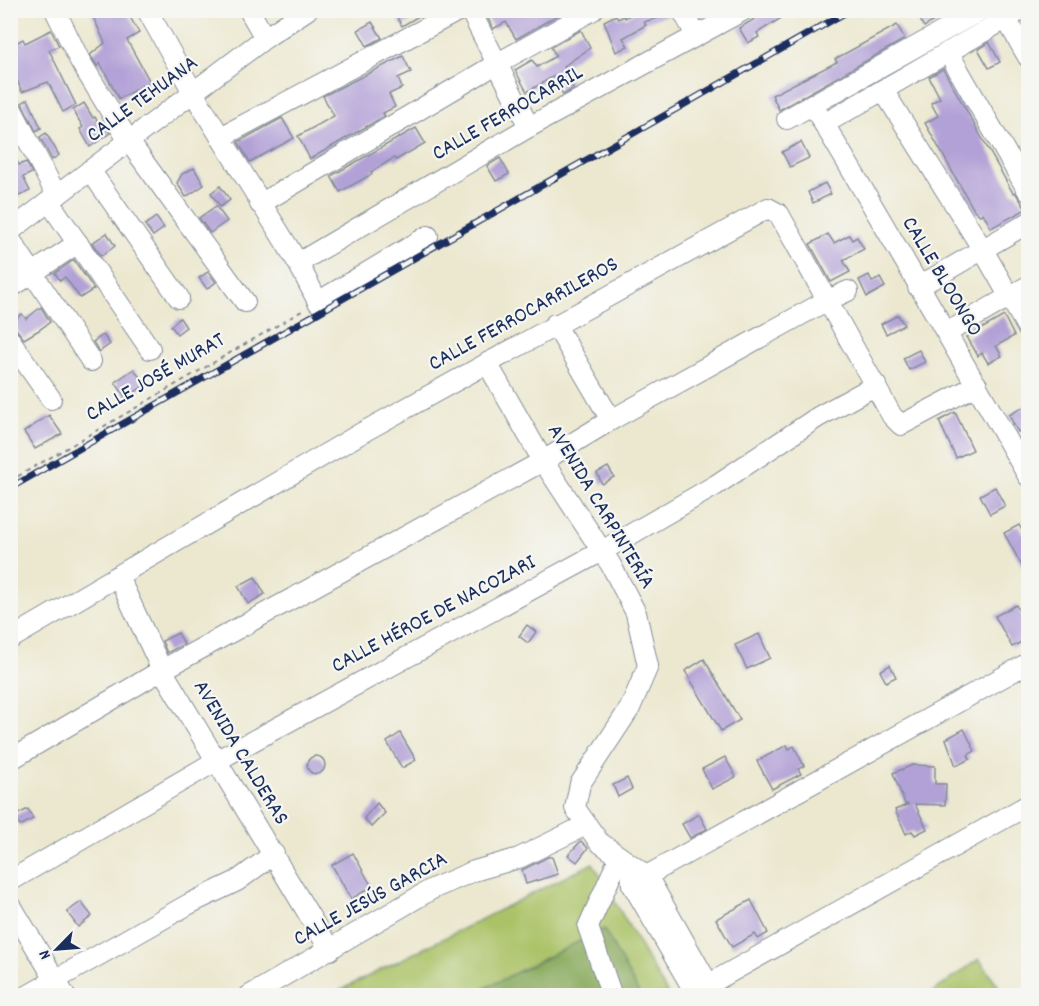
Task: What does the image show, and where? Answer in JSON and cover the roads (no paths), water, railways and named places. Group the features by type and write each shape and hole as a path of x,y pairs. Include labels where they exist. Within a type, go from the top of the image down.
{"street":[{"path":"55,10 80,61 128,141 245,302"},
{"path":"147,10 194,94 298,263 318,302 428,237"},
{"path":"249,10 265,38"},
{"name":"CALLE TEHUANA","path":"10,231 194,94 265,38 307,10"},
{"path":"221,137 460,10"},
{"path":"470,10 530,127"},
{"path":"260,204 498,63 593,10"},
{"path":"682,10 696,35"},
{"name":"CALLE FERROCARRIL","path":"298,263 530,127 744,10"},
{"path":"787,119 906,55 981,10"},
{"path":"824,124 1010,13 1029,57"},
{"path":"948,52 1029,191"},
{"path":"883,90 983,250 1029,329"},
{"name":"CALLE BLOONGO","path":"812,104 918,287 948,332 1029,476"},
{"path":"10,106 53,200 78,243 150,349"},
{"path":"90,170 178,298"},
{"name":"CALLE FERROCARRILEROS","path":"10,639 364,430 768,208 779,214 892,416 901,425 976,385"},
{"path":"918,287 1029,223"},
{"path":"10,239 91,360"},
{"path":"10,288 78,243"},
{"path":"948,332 1029,286"},
{"path":"10,760 162,670 543,461 611,420 826,300 848,291"},
{"path":"555,324 611,420"},
{"path":"10,340 51,399"},
{"name":"AVENIDA CARPINTERÍA","path":"487,363 543,461 602,551 636,613 648,666 630,708 579,784 575,808 586,825"},
{"name":"CALLE HÉROE DE NACOZARI","path":"10,881 216,760 602,551 716,485 819,417 876,385"},
{"name":"AVENIDA CALDERAS","path":"118,576 162,670 330,950"},
{"path":"612,996 588,927 632,871 1029,663"},
{"path":"586,825 599,842 632,871 704,992 1029,805"},
{"name":"CALLE JESÚS GARCIA","path":"249,996 432,889 474,871 519,858 586,825"},
{"path":"27,996 61,987 189,904 237,881 274,854"},
{"path":"10,904 61,987"}],"railway":[{"path":"10,488 850,10"}]}
